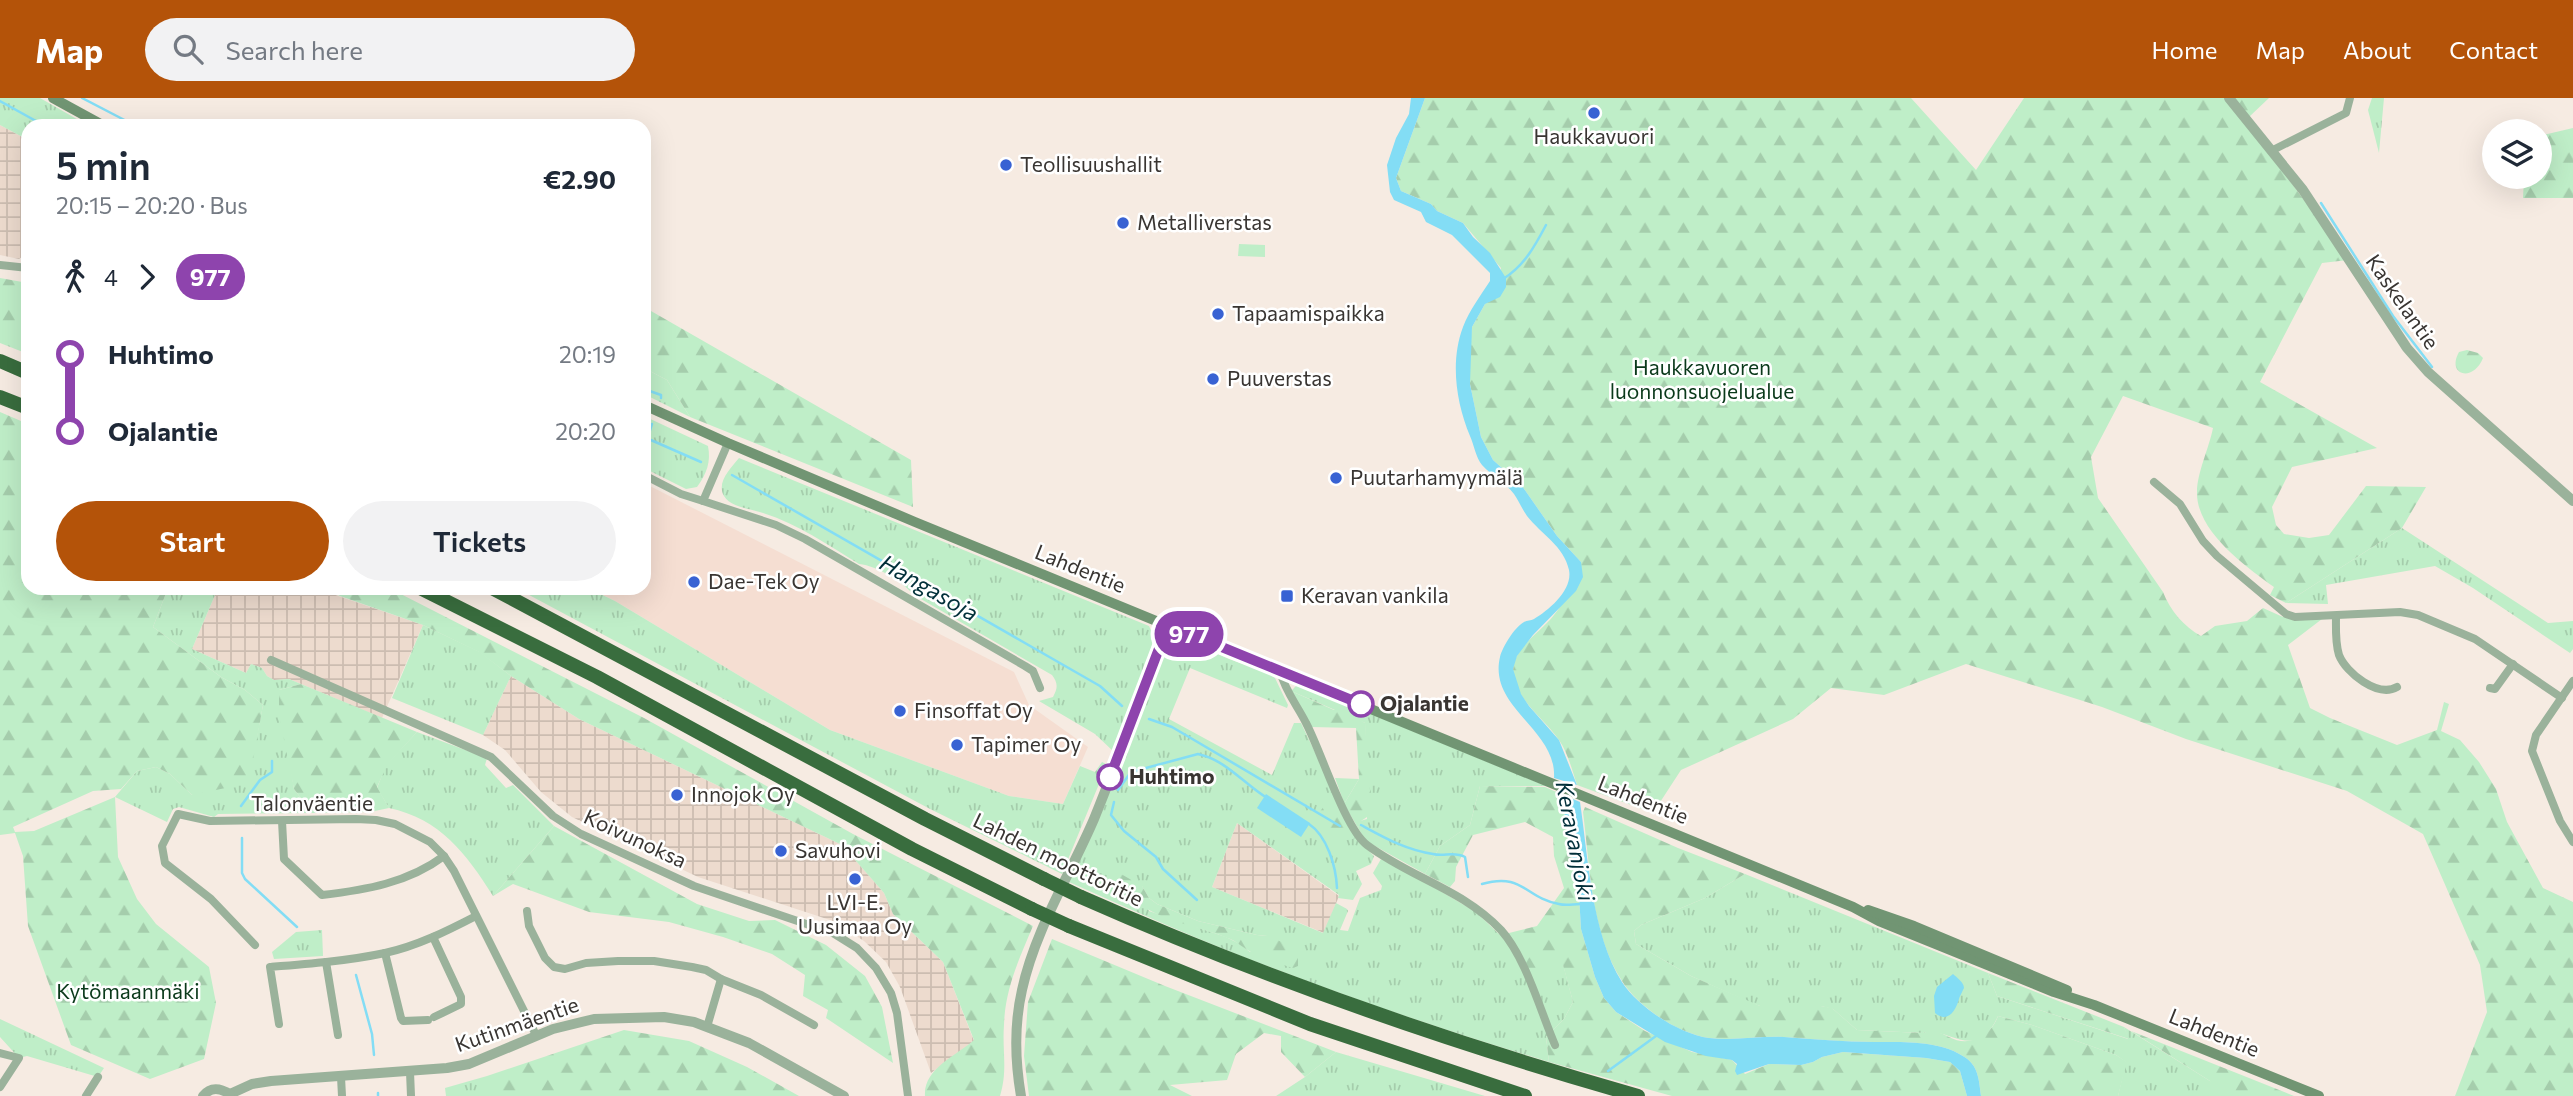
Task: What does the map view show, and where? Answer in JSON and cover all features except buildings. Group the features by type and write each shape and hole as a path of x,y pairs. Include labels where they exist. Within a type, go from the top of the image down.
{"highway":[{"path":"0,361 21,370"},
{"path":"0,397 21,405"},
{"path":"434,595 597,677 912,849 1069,926 1310,1024 1525,1096"},
{"name":"Lahden moottoritie","path":"505,595 925,819 1081,897 1186,943 1434,1035 1638,1096"}],"main road":[{"path":"53,98 91,119"},
{"name":"Lahdentie","path":"651,408 915,522 1853,907 1879,921 2057,985 2094,1005 2319,1096"}],"street":[{"name":"Kaskelantie","path":"2229,98 2303,190 2407,348 2428,372 2573,501"},
{"path":"2272,151 2346,113 2350,98"},
{"path":"0,265 21,267"},
{"path":"704,501 728,443"},
{"path":"651,479 681,494 776,525 805,539 1033,671 1040,688"},
{"path":"2154,482 2180,503 2204,543 2278,608 2295,617 2410,613 2463,633 2562,698"},
{"path":"2336,615 2338,651 2345,666 2372,688 2385,692 2397,687"},
{"path":"1021,1096 1016,1033 1025,978 1041,934 1093,821 1168,625"},
{"name":"Koivunoksa","path":"271,660 484,753 511,774 553,816 581,834 694,886 833,933 857,948 876,968 891,993 897,1013 908,1096"},
{"path":"2490,688 2495,689 2513,664"},
{"path":"1280,671 1284,685 1306,722 1345,811 1364,843 1381,855 1466,900 1502,931 1522,962 1555,1045"},
{"path":"2573,681 2536,735 2532,751 2569,828 2573,842"},
{"name":"Talonväentie","path":"255,945 211,899 165,863 162,846 178,814 209,821 376,820 395,824 420,836 444,856 536,1035"},
{"path":"282,821 284,859 322,895 376,888 407,876 444,856"},
{"path":"527,911 529,926 545,958 554,967 565,969 586,963 654,961 706,970 761,995 814,1025"},
{"path":"279,1024 270,967 385,953 433,937 476,916"},
{"path":"385,953 403,1021 431,1018 461,1004 461,997 433,937"},
{"path":"326,962 338,1035"},
{"path":"707,1027 721,979"},
{"name":"Kutinmäentie","path":"203,1096 213,1089 235,1094 252,1084 271,1081 410,1072 469,1064 536,1035 594,1019 664,1017 707,1027 754,1046 796,1072 844,1096"},
{"path":"0,1053 19,1058 0,1087"},
{"path":"410,1072 411,1096"},
{"path":"86,1096 98,1077"},
{"path":"341,1077 342,1096"}],"shaded area":[{"path":"0,125 21,136 21,258 0,255"},
{"name":"Huhtimo","path":"651,487 1014,672 1029,705 1088,747 1063,804 1009,796 830,730 603,595 651,595"},
{"path":"215,595 335,595 423,625 382,718 289,679 274,680 267,676 262,668 251,664 246,673 192,649"},
{"path":"511,676 579,719 842,845 884,893 893,914 943,962 974,1041 931,1073 900,987 886,962 864,941 833,921 698,877 572,817 541,792 505,750 483,735"},
{"path":"1237,823 1339,896 1324,933 1212,887"}],"green space":[{"path":"0,98 40,98 77,119 21,119 21,136 0,125"},
{"name":"Haukkavuoren luonnonsuojelualue","path":"1425,98 1911,98 1976,170 2024,98 2229,98 2348,260 2322,263 2260,382 2377,448 2292,467 2272,507 2276,525 2284,534 2309,538 2329,535 2366,486 2426,487 2402,528 2286,603 2270,595 2274,587 2225,547 2205,520 2199,506 2198,485 2213,428 2123,396 2091,457 2098,498 2174,611 2183,623 2201,636 2215,626 2247,621 2263,608 2283,617 2322,619 2288,645 2310,708 2397,745 2437,730 2444,702 2449,704 2441,731 2460,740 2479,762 2496,789 2507,822 2543,888 2573,902 2573,1096 2455,1096 2487,1012 2480,965 2423,834 2347,791 2186,739 2102,707 1966,664 1884,695 1831,688 1793,719 1681,770 1653,813 1577,785 1562,745 1518,690 1513,666 1522,648 1550,620 1566,597 1581,562 1557,536 1522,486 1493,460 1481,437 1470,384 1470,343 1472,327 1485,304 1494,298 1501,268 1463,223 1437,211 1431,204 1401,191 1396,178"},
{"path":"2233,98 2269,98 2249,117"},
{"path":"2372,98 2384,98 2379,153 2368,110"},
{"path":"2573,128 2573,198 2523,198 2523,189 2552,189 2552,133"},
{"path":"1239,244 1265,245 1265,257 1238,256"},
{"path":"0,278 21,282 21,351 0,343"},
{"path":"651,311 911,460 913,507 690,417 667,380 651,372"},
{"path":"2467,350 2478,353 2483,358 2473,371 2462,373 2458,371 2456,360 2459,352"},
{"path":"651,372 667,380 690,417 651,398"},
{"name":"Kytömaanmäki","path":"0,412 21,421 21,595 165,595 153,627 263,705 251,772 235,786 192,795 170,774 156,767 137,771 121,789 93,791 13,827 15,832 34,831 115,797 118,857 137,899 156,924 209,967 216,1003 204,1059 150,1079 71,1045 28,926 23,856 15,833 0,835"},
{"path":"651,419 708,446 709,457 703,477 697,487 686,489 651,472"},
{"path":"739,458 1149,626 1154,637 1151,652 1114,752 1095,734 1039,701 1055,694 1056,683 1052,675 914,595 881,571 859,564 813,535 788,523 727,500 722,491 723,480"},
{"path":"2402,528 2548,623 2573,621 2573,649 2570,653 2435,566 2326,585 2328,604 2286,603"},
{"path":"165,595 215,595 192,649 246,673 251,664 262,668 267,676 274,680 289,679 301,684 279,690 294,789 312,813 218,814 214,817 179,807 173,809 167,822 115,797 137,771 156,767 170,774 192,795 257,736 263,705 153,627"},
{"path":"338,595 403,595 644,718 853,834 1033,926 1007,999 1004,1078 1000,1096 925,1096 929,1078 935,1071 974,1040 943,962 893,914 884,893 842,845 579,719 511,676 479,652 423,625"},
{"path":"529,595 603,595 830,730 1009,796 1063,804 1080,766 1095,772 1102,762 1106,764 1062,874 930,809"},
{"path":"423,625 480,652 511,676 483,735 392,698"},
{"path":"1182,638 1266,672 1275,678 1288,705 1287,708 1190,668 1169,719 1272,775 1294,723 1301,723 1356,838 1374,856 1371,864 1356,871 1362,884 1353,900 1338,898 1339,895 1237,823 1212,887 1323,933 1336,903 1348,911 1340,930 1348,931 1360,898 1381,890 1382,886 1373,873 1381,859 1391,862 1476,912 1499,934 1563,964 1573,1002 1564,1019 1546,1037 1549,1062 1416,1020 1258,963 1069,882 1162,655 1172,641","holes":["1142,886 1149,898 1198,921 1267,936 1250,952 1226,937 1149,911"]},
{"path":"301,684 417,732 387,765 377,787 389,808 370,812 312,813 294,789 279,715 279,690"},
{"path":"1297,685 1546,786 1480,786 1470,825 1440,846 1425,874 1366,841 1358,828 1360,821 1367,819 1365,723 1291,691"},
{"path":"1291,691 1334,710 1343,710 1365,723 1371,804 1370,815 1361,821 1358,828 1344,804 1359,779 1356,728 1311,727"},
{"path":"417,732 487,758 485,765 506,788 513,785 554,826 493,896 473,866 450,840 423,820 389,808 377,788 386,765"},
{"path":"1335,778 1359,779 1344,804 1344,803"},
{"path":"1480,786 1545,787 1561,794 1579,895 1581,929 1595,977 1604,998 1616,1012 1645,1031 1692,1052 1732,1060 1745,1074 1769,1064 1801,1065 1843,1052 1950,1062 1960,1071 1967,1096 1672,1096 1549,1062 1546,1037 1564,1019 1573,1002 1563,965 1527,972 1505,934 1537,926 1564,888 1554,856 1553,837 1525,822 1473,835 1456,867 1455,881 1450,887 1425,874 1440,846 1470,825"},
{"path":"1339,803 1356,838 1332,836 1319,822 1317,816 1324,806"},
{"path":"1585,807 1745,874 1705,898 1641,925 1634,931 1636,944 1691,976 1760,1006 1832,1008 1857,1030 1923,1033 1934,1031 1964,1041 1985,1034 1998,1016 2032,1025 2116,1055 2127,1062 2118,1096 1981,1096 1974,1066 1956,1052 1934,1045 1783,1037 1718,1039 1685,1031 1660,1018 1629,991 1604,942 1590,877 1583,812"},
{"path":"554,826 697,904 749,921 775,920 826,945 865,976 882,1007 893,1063 826,1018 828,1010 803,996 805,975 772,954 669,922 589,912 513,884 493,896"},
{"path":"1121,874 1142,886 1149,898 1157,904 1198,921 1267,936 1282,942 1298,957 1298,966 1293,968 1273,961 1230,939 1152,912 1127,892 1118,878"},
{"path":"1745,874 1988,973 1997,996 2128,1039 2124,1027 2210,1081 2258,1096 2118,1096 2126,1062 2116,1055 2032,1025 1998,1016 1981,1038 1971,1041 1932,1032 1857,1030 1833,1009 1821,1006 1760,1006 1749,1002 1691,976 1636,944 1634,931 1641,925 1705,898"},
{"path":"322,930 323,956 274,959 272,952 296,932"},
{"path":"1052,939 1336,1052 1305,1077 1281,1052 1281,1036 1264,1033 1236,1054 1227,1080 1170,1085 1192,1096 1029,1096 1024,1056 1028,1002"},
{"path":"1988,973 2124,1027 2129,1039 1997,996"},
{"path":"0,1019 104,1068 98,1077 27,1056 19,1058 0,1037"},
{"path":"624,1030 689,1041 747,1067 799,1096 490,1096 487,1076"},
{"path":"2131,1031 2294,1096 2216,1096 2210,1081"},
{"path":"1336,1052 1485,1096 1276,1096"},
{"path":"487,1076 543,1096 446,1096 445,1088"}],"water":[{"path":"1411,98 1425,98 1396,178 1401,191 1431,204 1437,211 1463,223 1490,253 1506,278 1506,287 1500,297 1485,304 1472,327 1470,384 1481,437 1493,460 1522,486 1557,536 1581,562 1583,577 1576,591 1533,635 1517,656 1513,669 1521,694 1559,740 1577,785 1554,778 1552,761 1545,746 1513,705 1504,691 1499,675 1500,657 1509,638 1525,621 1533,620 1559,599 1567,585 1569,570 1562,554 1527,516 1514,494 1480,462 1465,423 1456,382 1459,340 1472,309 1490,281 1490,273 1452,235 1426,222 1421,212 1394,200 1390,192 1387,165 1396,138 1409,114"},
{"path":"1266,794 1310,823 1301,837 1257,808"},
{"name":"Keravanjoki","path":"1561,794 1580,802 1593,895 1612,963 1629,991 1660,1018 1685,1031 1709,1038 1784,1037 1934,1045 1956,1052 1974,1066 1981,1096 1967,1096 1960,1071 1950,1062 1926,1058 1843,1052 1801,1065 1769,1064 1737,1075 1737,1064 1732,1060 1706,1056 1665,1042 1616,1012 1604,998 1595,977 1581,929 1579,895"},
{"path":"1953,974 1964,988 1954,1011 1948,1016 1940,1016 1935,1013 1934,996 1937,987"}],"waterway":[{"path":"82,98 122,119"},
{"name":"Hangasoja","path":"0,101 32,119"},
{"path":"2321,203 2393,316 2432,367"},
{"path":"1503,279 1523,262 1546,225"},
{"path":"651,391 661,395 661,398"},
{"name":"Hangasoja","path":"651,440 701,462"},
{"name":"Hangasoja","path":"732,475 1100,686 1122,706"},
{"name":"Hangasoja","path":"1149,719 1172,727 1340,826"},
{"path":"1118,790 1131,772 1198,754 1217,761 1267,798"},
{"path":"241,806 260,780 272,772 272,761"},
{"path":"1114,802 1111,815 1124,831 1156,857 1163,869 1197,900"},
{"path":"1309,824 1326,844 1335,870 1337,888"},
{"name":"Hangasoja","path":"1361,825 1414,850 1465,857 1468,877"},
{"path":"242,838 242,873 245,879 297,927"},
{"name":"Hangasoja","path":"1482,884 1507,881 1548,901 1564,905 1581,904"},
{"path":"356,975 372,1034 374,1055"},
{"path":"1608,1071 1656,1036"}],"bus line":[{"name":"977","path":"1110,777 1168,625 1361,704"}],"place":[{"name":"Haukkavuori","path":"1594,113"},
{"name":"Teollisuushallit","path":"1006,165"},
{"name":"Metalliverstas","path":"1123,223"},
{"name":"Tapaamispaikka","path":"1218,314"},
{"name":"Puuverstas","path":"1213,379"},
{"name":"Puutarhamyymälä","path":"1336,478"},
{"name":"Dae-Tek Oy","path":"694,582"},
{"name":"Keravan vankila","path":"1287,596"},
{"name":"Ojalantie","path":"1361,704"},
{"name":"Finsoffat Oy","path":"900,711"},
{"name":"Tapimer Oy","path":"957,745"},
{"name":"Huhtimo","path":"1110,777"},
{"name":"Innojok Oy","path":"677,795"},
{"name":"Savuhovi","path":"781,851"},
{"name":"LVI-E. Uusimaa Oy","path":"855,879"}]}
